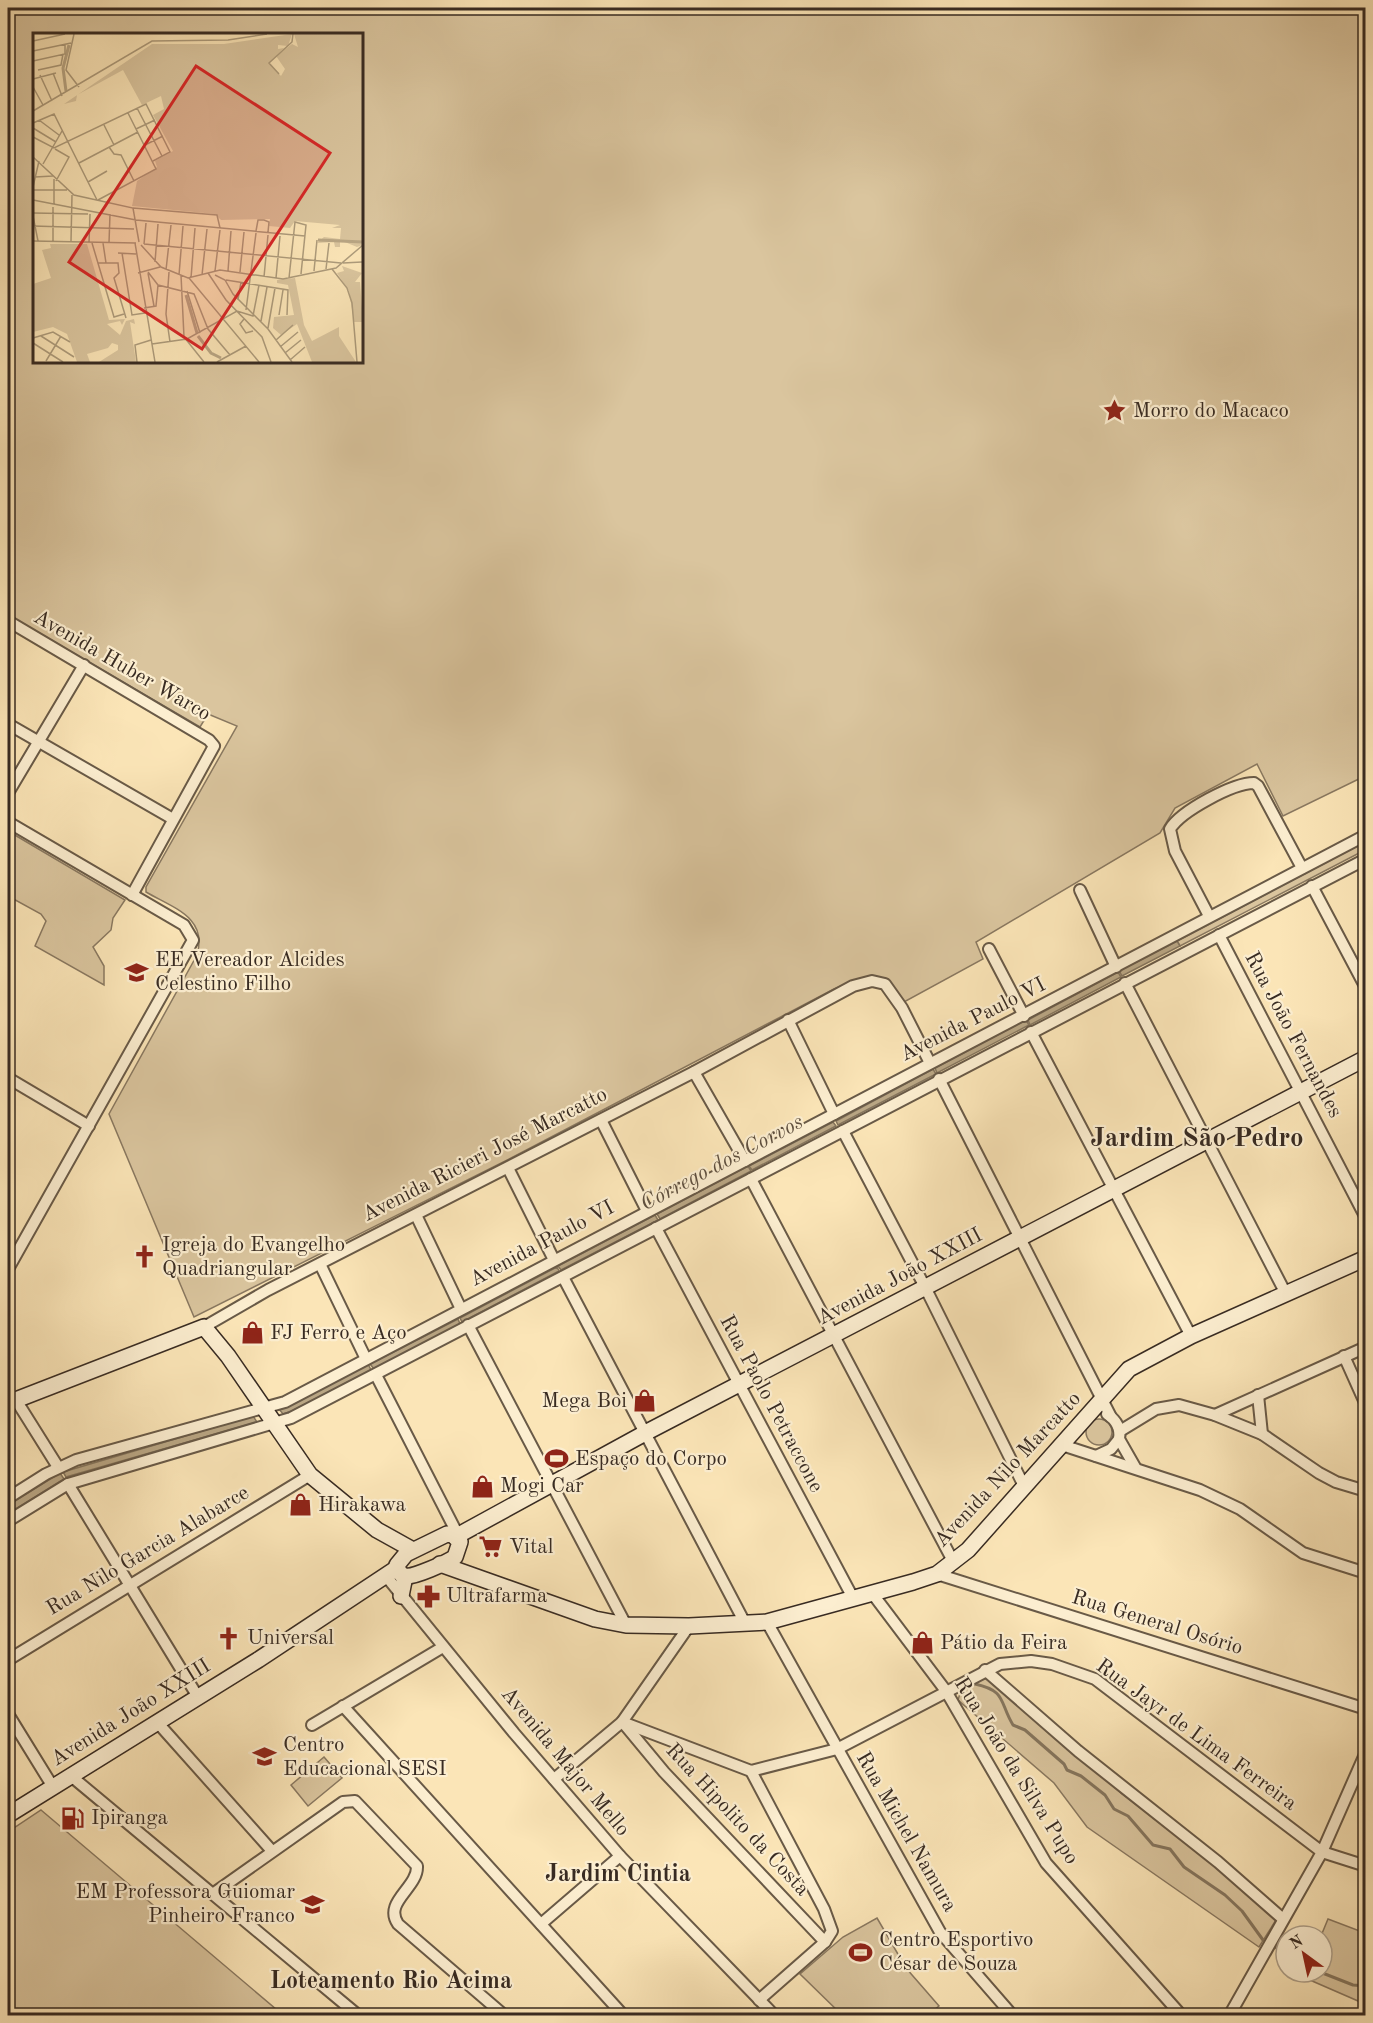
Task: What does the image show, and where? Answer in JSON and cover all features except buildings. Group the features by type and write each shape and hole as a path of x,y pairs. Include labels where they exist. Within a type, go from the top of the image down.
{"street":[{"name":"Avenida Huber Warco","path":"8,621 209,740 214,746 173,819"},
{"path":"8,793 84,665"},
{"path":"8,724 173,819 132,895"},
{"path":"1209,916 1175,850 1170,829 1180,816 1242,785 1254,783 1263,792 1302,868"},
{"path":"8,822 184,925 192,934 192,946 8,1269"},
{"name":"Avenida Paulo VI","path":"8,1498 58,1467 285,1402 1365,835"},
{"name":"Avenida Paulo VI","path":"8,1521 68,1484 291,1418 1365,859"},
{"path":"1312,886 1365,988"},
{"path":"1080,890 1116,967"},
{"name":"Rua João Fernandes","path":"1219,935 1302,1091 1365,1218"},
{"path":"989,949 1024,1016"},
{"name":"Avenida Ricieri José Marcatto","path":"12,1401 204,1327 240,1305 694,1072 853,986 880,981 892,992 930,1063"},
{"path":"1125,983 1285,1292"},
{"path":"788,1020 834,1114"},
{"path":"1031,1032 1191,1336"},
{"name":"Avenida João XXIII","path":"397,1570 440,1564 455,1557 458,1540 646,1432 1365,1058"},
{"path":"694,1072 745,1161"},
{"path":"8,1078 89,1126"},
{"path":"939,1079 1020,1238 1099,1402 1111,1417 1135,1467"},
{"path":"601,1120 647,1211"},
{"path":"843,1131 926,1287 1024,1486"},
{"path":"507,1168 554,1260"},
{"path":"751,1179 954,1563"},
{"path":"416,1215 461,1309"},
{"name":"Rua Paolo Petraccone","path":"656,1228 853,1598"},
{"name":"Avenida Nilo Marcatto","path":"440,1564 595,1619 626,1625 689,1626 767,1622 937,1574 954,1563 1129,1369 1191,1336 1365,1258"},
{"path":"320,1264 366,1359"},
{"path":"563,1276 746,1624"},
{"path":"468,1325 626,1625"},
{"path":"204,1327 310,1475 336,1499 377,1530 413,1550"},
{"path":"1215,1415 1365,1347"},
{"path":"1344,1356 1365,1405"},
{"path":"375,1375 458,1540 480,1578"},
{"path":"1258,1395 1262,1434"},
{"path":"12,1401 58,1467"},
{"path":"1096,1456 1111,1449 1119,1435 1156,1410 1168,1406 1179,1406 1215,1415 1262,1434 1319,1473 1336,1482 1365,1491"},
{"path":"1062,1445 1200,1490 1240,1509 1303,1553 1365,1573"},
{"name":"Rua Nilo Garcia Alabarce","path":"8,1660 310,1475"},
{"path":"68,1484 198,1697"},
{"path":"377,1530 397,1570 401,1596"},
{"name":"Avenida João XXIII","path":"8,1815 397,1570 413,1550 443,1535 458,1540"},
{"name":"Rua General Osório","path":"937,1574 1365,1708"},
{"name":"Rua João da Silva Pupo","path":"872,1593 946,1691 1046,1863 1182,2016"},
{"name":"Avenida Major Mello","path":"401,1596 620,1856 775,2016"},
{"name":"Rua Michel Namura","path":"767,1622 940,1932 1013,2016"},
{"path":"554,1779 622,1722 689,1626"},
{"path":"312,1725 443,1647"},
{"name":"Rua Jayr de Lima Ferreira","path":"751,1771 837,1749 1000,1664 1031,1661 1052,1664 1095,1679 1322,1852 1365,1866"},
{"path":"985,1670 1078,1750 1218,1862 1283,1919"},
{"path":"343,1706 624,2016"},
{"path":"8,1714 53,1786"},
{"path":"157,1722 272,1851"},
{"path":"622,1722 751,1771 829,1920 832,1931 825,1942 759,2000"},
{"name":"Rua Hipolito da Costa","path":"622,1722 664,1772 825,1942"},
{"path":"1229,2016 1322,1852 1365,1752"},
{"path":"71,1776 359,2016"},
{"path":"214,1893 343,1802 360,1803 417,1866 416,1879 394,1908 393,1915 398,1924 505,2016"},
{"path":"541,1924 620,1856"}],"shaded area":[{"path":"8,8 1365,8 1365,776 1283,816 1257,764 1175,808 1160,833 976,942 983,959 904,1002 889,984 873,978 834,989 515,1156 194,1317 109,1114 197,955 199,942 193,923 177,909 146,892 146,887 237,726 208,714 200,727 8,615"},
{"path":"8,831 125,900 113,918 111,930 93,947 104,966 104,985 35,946 46,921 41,914 8,896"},
{"path":"1365,842 1365,850 1180,946 1177,941"},
{"path":"1177,941 1180,946 1122,976 1119,971"},
{"path":"1118,972 1121,977 1030,1025 1028,1020"},
{"path":"1026,1020 1029,1025 937,1073 935,1068"},
{"path":"933,1069 936,1074 838,1125 836,1121"},
{"path":"833,1122 836,1126 752,1170 749,1166"},
{"path":"748,1166 751,1171 660,1219 657,1214"},
{"path":"655,1215 658,1220 561,1270 558,1266"},
{"path":"557,1267 559,1271 462,1322 460,1318"},
{"path":"458,1319 460,1324 374,1369 370,1364"},
{"path":"368,1364 371,1370 292,1411 283,1414 278,1408"},
{"path":"253,1416 257,1422 66,1477 63,1472"},
{"path":"1099,1419 1108,1423 1112,1432 1108,1441 1099,1445 1090,1441 1086,1432 1090,1423"},
{"path":"60,1473 64,1479 8,1514 8,1505"},
{"path":"984,1677 1004,1689 1122,1794 1213,1864 1276,1920 1259,1947 1087,1827 1054,1783 958,1700 962,1687"},
{"path":"324,1757 342,1778 308,1806 291,1785"},
{"path":"41,1810 283,2015 8,2015 8,1832"},
{"name":"Centro Esportivo César de Souza","path":"877,1918 906,1968 939,2006 928,2015 842,2015 800,1974 843,1937"},
{"path":"1328,1919 1365,1933 1365,2004 1319,1984 1334,1984 1334,1924 1326,1924"}],"waterway":[{"path":"975,1684 997,1694 1013,1725 1025,1730 1064,1764 1067,1770 1081,1776 1105,1795 1114,1809 1128,1816 1153,1845 1170,1849 1184,1867 1225,1895 1242,1911 1263,1940"},
{"path":"1334,1978 1353,1985 1366,1986"}],"place":[{"name":"Morro do Macaco","path":"1115,411"},
{"name":"EE Vereador Alcides Celestino Filho","path":"137,972"},
{"name":"Igreja do Evangelho Quadriangular","path":"144,1257"},
{"name":"FJ Ferro e Aço","path":"252,1333"},
{"name":"Mega Boi","path":"645,1401"},
{"name":"Espaço do Corpo","path":"557,1459"},
{"name":"Mogi Car","path":"482,1486"},
{"name":"Hirakawa","path":"300,1505"},
{"name":"Vital","path":"491,1547"},
{"name":"Ultrafarma","path":"428,1596"},
{"name":"Universal","path":"229,1638"},
{"name":"Pátio da Feira","path":"922,1643"},
{"name":"Centro Educacional SESI","path":"265,1757"},
{"name":"Ipiranga","path":"73,1818"},
{"name":"EM Professora Guiomar Pinheiro Franco","path":"313,1904"},
{"name":"Centro Esportivo César de Souza","path":"861,1952"}],"district":[{"name":"Jardim São Pedro","path":"1197,1138"},
{"name":"Jardim Cintia","path":"618,1875"},
{"name":"Loteamento Rio Acima","path":"391,1982"}],"water label":[{"name":"Córrego dos Corvos","path":"722,1163"}]}
